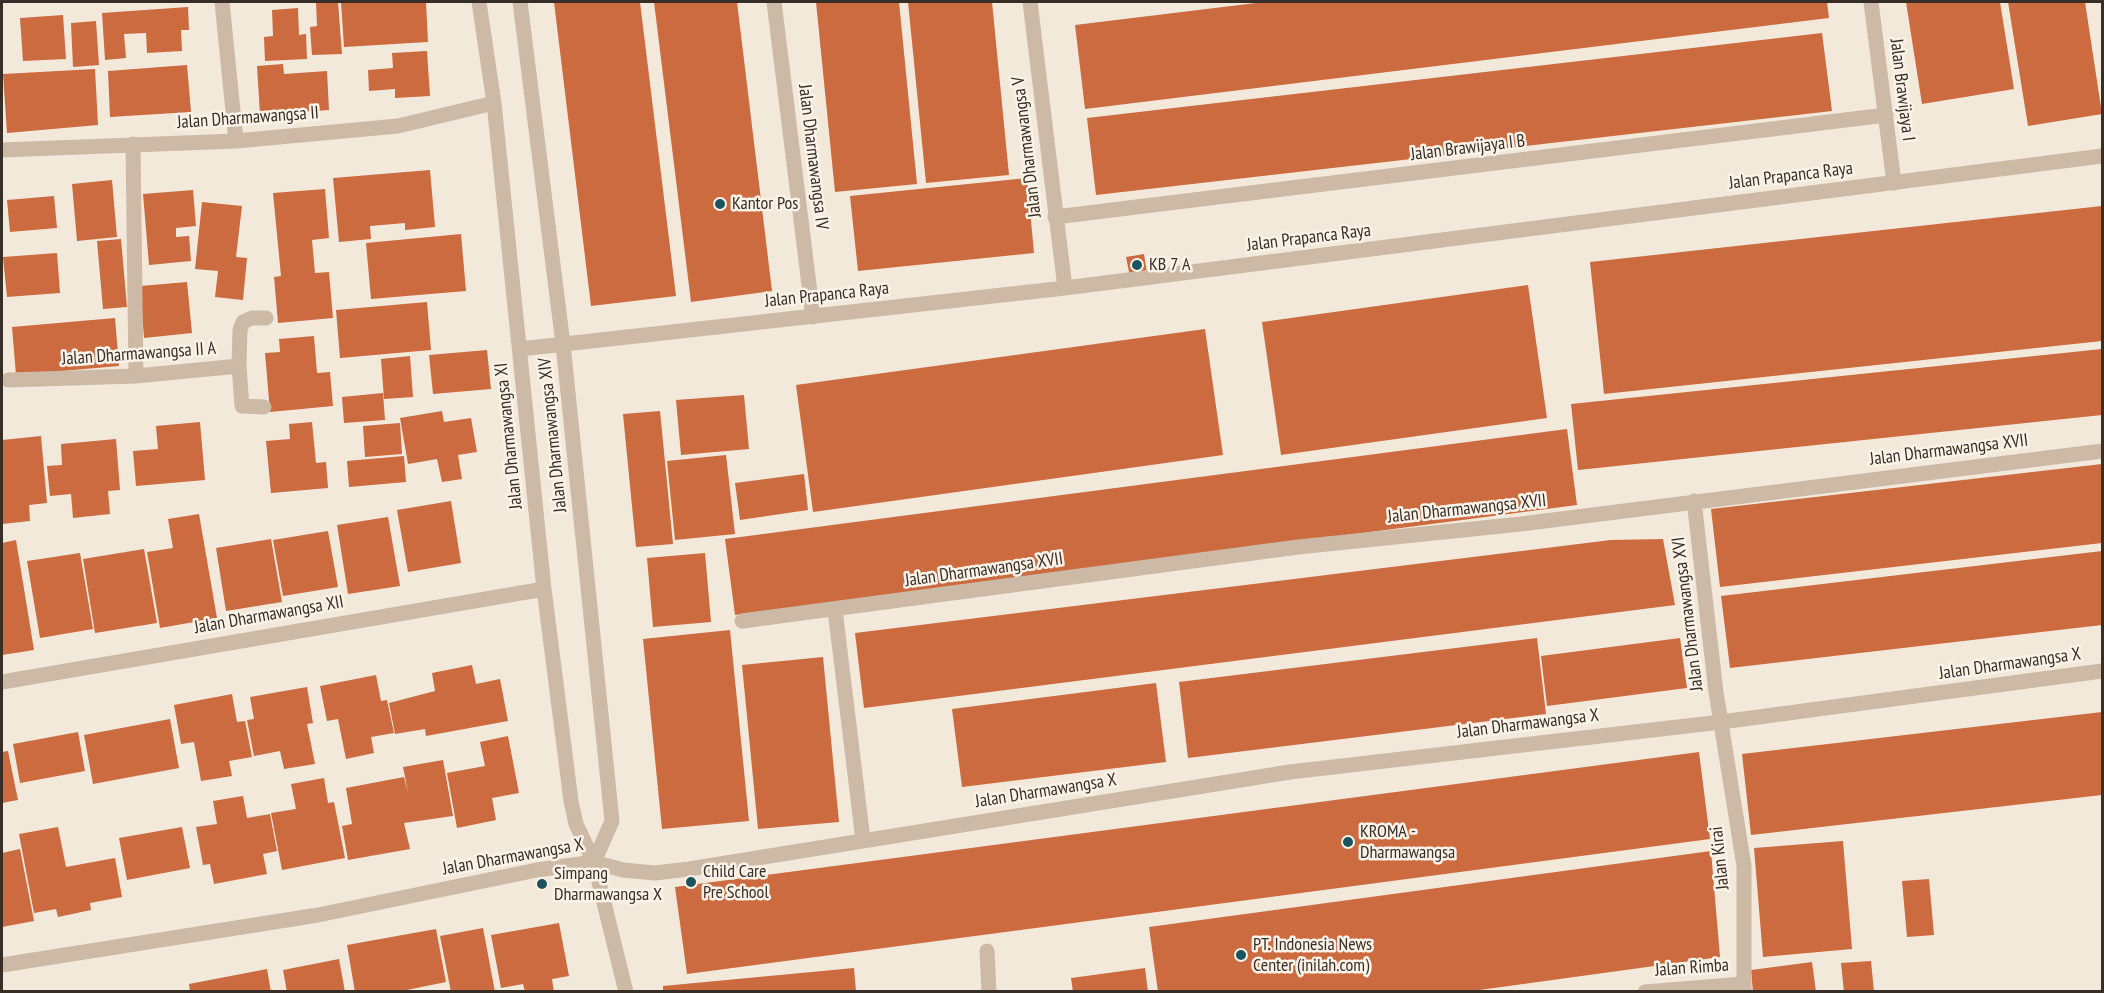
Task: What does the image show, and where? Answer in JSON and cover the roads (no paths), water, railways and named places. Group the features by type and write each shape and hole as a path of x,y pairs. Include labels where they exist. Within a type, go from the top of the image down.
{"street":[{"path":"222,2 236,141"},
{"name":"Jalan Dharmawangsa XI","path":"479,2 494,103 544,589 572,801 576,824 594,862"},
{"name":"Jalan Dharmawangsa XIV","path":"520,2 563,344 612,821 594,862"},
{"name":"Jalan Dharmawangsa IV","path":"774,2 813,317"},
{"name":"Jalan Dharmawangsa V","path":"1030,2 1065,288"},
{"name":"Jalan Brawijaya I","path":"1871,2 1894,183"},
{"name":"Jalan Dharmawangsa II","path":"2,150 236,141 398,126 494,103"},
{"name":"Jalan Brawijaya I B","path":"1055,218 1886,115"},
{"path":"133,144 136,376"},
{"name":"Jalan Prapanca Raya","path":"520,349 1065,288 2103,156"},
{"name":"Jalan Dharmawangsa II A","path":"8,380 136,376 239,366 240,330 243,322 252,318 266,318"},
{"path":"239,366 242,406 264,407"},
{"name":"Jalan Dharmawangsa XVII","path":"742,621 1298,547 1521,524 2103,451"},
{"name":"Jalan Dharmawangsa XVI","path":"1694,501 1721,722"},
{"name":"Jalan Dharmawangsa XII","path":"2,682 544,589"},
{"path":"835,610 862,840"},
{"name":"Jalan Dharmawangsa X","path":"2,965 318,915 537,870 594,862 623,870 655,873 1290,772 1721,722 2103,671"},
{"name":"Jalan Kirai","path":"1721,722 1744,866 1743,988"},
{"path":"594,862 626,992"},
{"path":"987,951 989,992"},
{"name":"Jalan Rimba","path":"1645,992 1743,988"}],"place":[{"name":"Kantor Pos","path":"720,204"},
{"name":"KB 7 A","path":"1137,265"},
{"name":"KROMA - Dharmawangsa","path":"1348,842"},
{"name":"Child Care Pre School","path":"691,882"},
{"name":"Simpang Dharmawangsa X","path":"542,884"},
{"name":"PT. Indonesia News Center (inilah.com)","path":"1241,955"}]}
